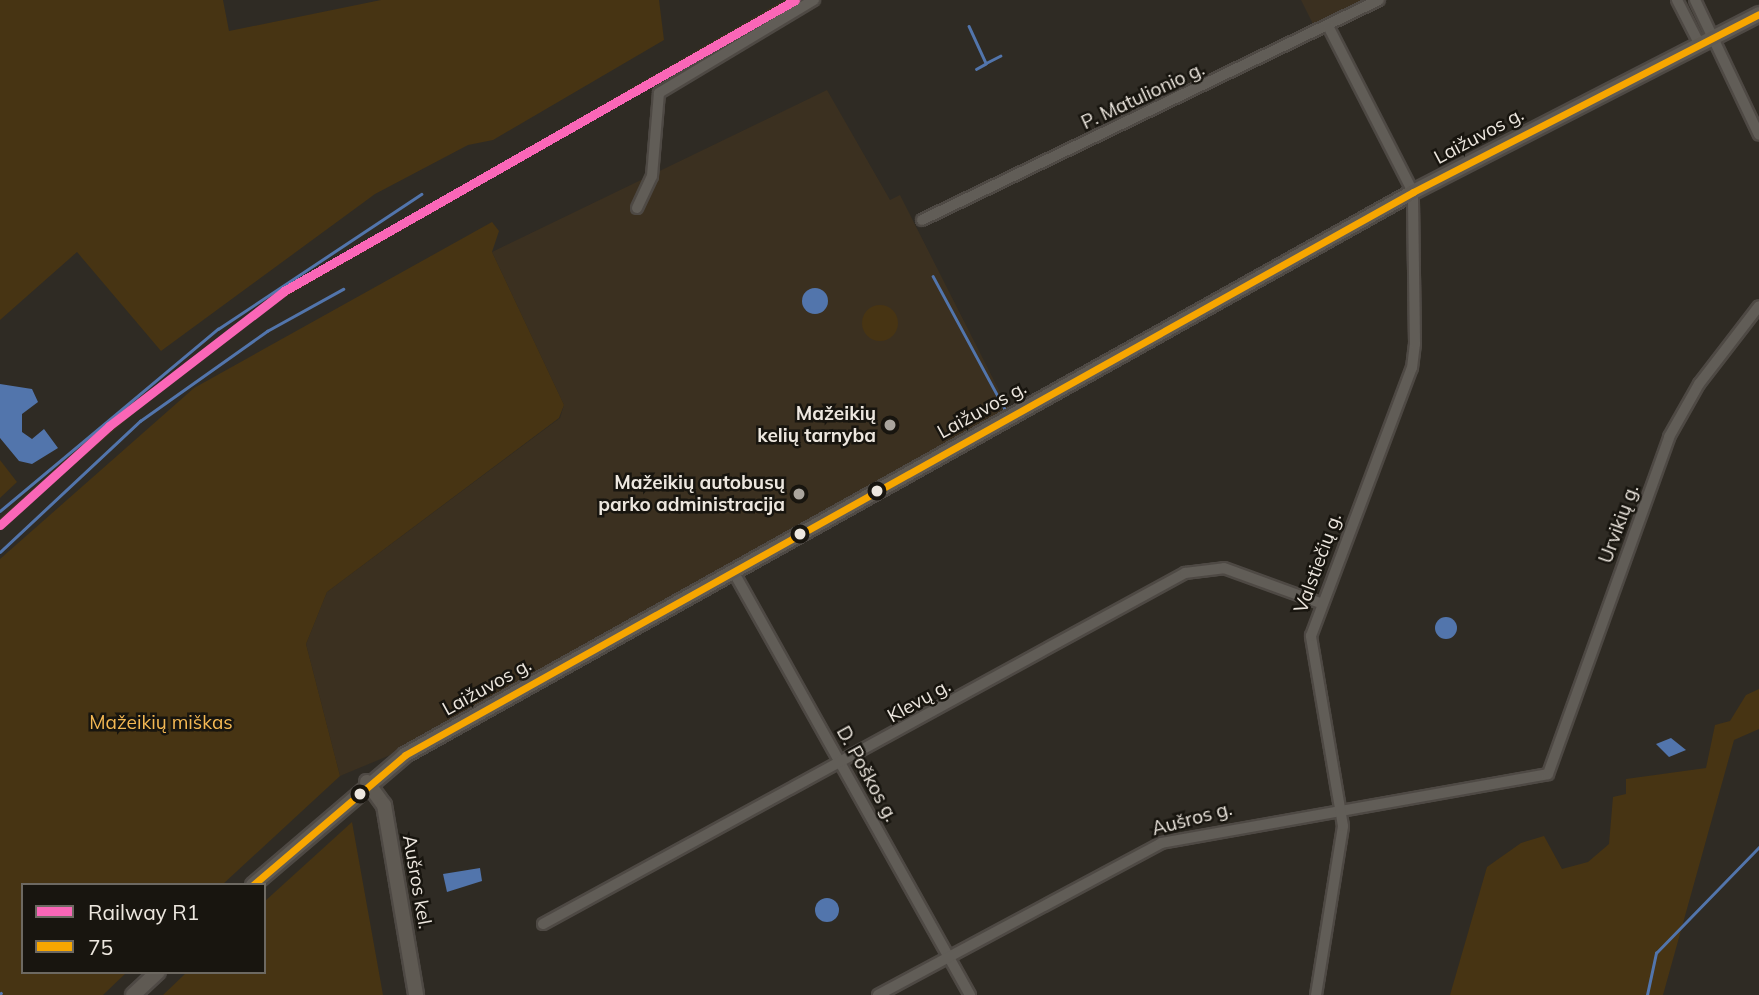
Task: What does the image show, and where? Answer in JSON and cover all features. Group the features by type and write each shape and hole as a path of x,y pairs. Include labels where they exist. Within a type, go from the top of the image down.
{"main road":[{"name":"Laižuvos g.","path":"255,883 367,782 733,571 1413,192 1759,14"},
{"name":"Aušros kel.","path":"367,782 384,805 416,995"},
{"path":"133,995 156,974"}],"street":[{"path":"637,208 652,176 659,93 814,0"},
{"name":"P. Matulionio g.","path":"922,220 1378,0"},
{"path":"1677,0 1699,43"},
{"path":"1695,0 1759,135"},
{"path":"1328,26 1413,192"},
{"name":"Valstiečių g.","path":"1316,995 1342,807 1311,636 1320,603 1412,368 1413,192"},
{"name":"Urvikių g.","path":"1548,774 1669,437 1699,384 1759,306"},
{"name":"Klevų g.","path":"543,924 1204,566 1320,603"},
{"name":"D. Poškos g.","path":"733,571 970,995"},
{"name":"Aušros g.","path":"878,995 1161,843 1342,807 1548,774"}],"shaded area":[{"path":"784,0 803,0 270,306 191,364 0,529 0,518 106,423 283,289"},
{"path":"1301,0 1365,0 1314,26"},
{"path":"827,90 890,200 900,195 1009,410 400,751 340,776 306,644 327,592 560,418 564,405 492,252"}],"green space":[{"path":"0,0 223,0 229,31 381,0 659,0 664,40 493,140 468,145 375,194 161,351 77,252 0,320"},
{"name":"Mažeikių miškas","path":"492,222 499,231 492,252 564,405 559,418 327,592 306,644 340,776 224,883 21,883 21,974 125,974 103,995 0,995 0,559 194,388"},
{"path":"880,305 893,310 898,323 893,336 880,341 867,336 862,323 867,310"},
{"path":"0,460 17,482 0,498"},
{"path":"1759,689 1759,729 1734,740 1663,995 1450,995 1487,867 1521,843 1544,836 1562,869 1588,862 1609,844 1613,797 1626,794 1626,779 1706,768 1715,725 1730,721 1746,695"},
{"path":"352,822 383,995 163,995 185,974 266,974 266,900"}],"water":[{"path":"815,288 824,292 828,301 824,310 815,314 806,310 802,301 806,292"},
{"path":"0,384 32,389 38,402 22,414 22,432 32,439 44,429 58,448 32,464 19,461 0,438"},
{"path":"1446,617 1454,620 1457,628 1454,636 1446,639 1438,636 1435,628 1438,620"},
{"path":"1671,738 1686,750 1669,757 1656,744"},
{"path":"480,868 482,881 447,892 443,874"},
{"path":"827,898 835,902 839,910 835,918 827,922 819,918 815,910 819,902"}],"waterway":[{"path":"969,26 986,63 1000,56"},
{"path":"976,69 985,64"},
{"path":"0,511 218,329 421,194"},
{"path":"933,276 1005,409"},
{"path":"0,552 140,421 267,331 343,289"},
{"path":"1647,995 1656,953 1759,847"}],"rail line":[{"name":"R1","path":"0,525 109,426 284,291 795,0"}],"transit line":[{"name":"75","path":"255,883 405,755 1413,192 1759,14"}],"place":[{"name":"Mažeikių kelių tarnyba","path":"890,425"},
{"name":"Mažeikių autobusų parko administracija","path":"799,494"}]}
